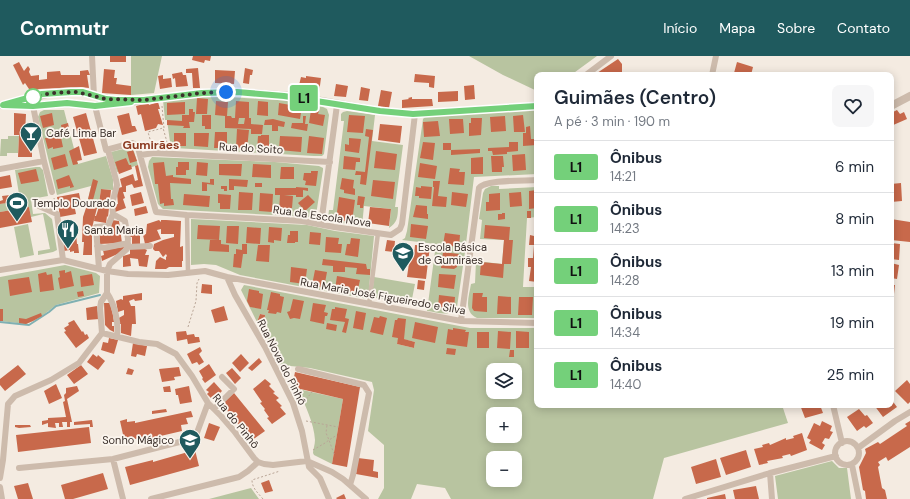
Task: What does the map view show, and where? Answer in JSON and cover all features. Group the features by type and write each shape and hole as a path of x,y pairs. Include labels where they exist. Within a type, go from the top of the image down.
{"street":[{"path":"92,56 94,96 96,99 93,106 106,150 108,150 117,185 112,204 113,214 108,226 96,227 99,269"},
{"path":"590,72 612,56"},
{"path":"713,72 716,56"},
{"path":"32,102 42,94 71,92 83,92 106,99 144,100"},
{"path":"1,105 32,102 67,103 93,106 202,93 237,92 288,96 337,105 395,113 415,114 534,106"},
{"path":"894,104 910,96"},
{"path":"32,102 52,192"},
{"path":"321,224 337,105"},
{"name":"Rua da Escola Nova","path":"141,155 156,212 286,220 391,234 400,229 402,224 415,114"},
{"path":"108,150 132,143 136,145 141,155"},
{"name":"Rua do Soito","path":"141,155 154,152 330,162"},
{"path":"0,169 44,161"},
{"path":"461,321 479,188 481,185 489,182 534,180"},
{"path":"39,206 57,214 63,260"},
{"path":"113,214 125,221 128,239 127,249 110,264 107,271 107,293 113,304 116,316 117,337"},
{"path":"188,215 188,273"},
{"path":"369,304 378,233"},
{"path":"97,246 104,248 128,245 150,246"},
{"path":"0,270 63,260 107,271 128,274 168,275 204,271"},
{"name":"Rua Maria José Figueiredo e Silva","path":"204,271 227,277 461,321 534,323"},
{"name":"Rua Nova do Pinhô","path":"227,277 235,295 265,347 294,407 302,431 309,467 320,478 329,499"},
{"path":"0,478 8,404 15,396 51,380 79,363 102,333 100,308 101,302 107,293"},
{"name":"Rua do Pinhô","path":"102,333 139,342 157,344 176,354 192,376 208,403 234,431 250,454 258,462 273,465 307,461"},
{"path":"298,369 364,385 368,388 369,393 350,485"},
{"path":"214,409 234,390 222,377"},
{"path":"20,468 113,459 195,438 208,403"},
{"path":"834,408 842,443"},
{"path":"858,448 910,412"},
{"path":"851,442 858,448 859,456 855,463 848,465 840,463 836,456 836,448 842,443 851,442"},
{"path":"685,499 770,473 836,456"},
{"path":"113,459 122,499"},
{"path":"307,461 332,472 366,499"},
{"path":"151,499 239,477 258,462"},
{"path":"852,465 859,499"},
{"path":"770,473 772,499"},
{"path":"0,487 2,499"}],"path":[{"path":"162,98 163,128 167,142 152,146 148,132 163,128"},
{"path":"55,203 56,208"},
{"path":"188,327 197,294 197,283 204,271"},
{"path":"294,407 304,402 312,392"},
{"path":"310,422 338,427"},
{"path":"327,425 326,433 334,454"},
{"path":"313,450 337,435"},
{"path":"263,499 254,488 252,480 284,470"}],"green space":[{"path":"131,56 162,56 154,93 131,95"},
{"path":"469,56 597,56 575,72 534,72 534,90 503,75"},
{"path":"212,96 293,101 327,109 329,115 324,154 322,156 314,156 174,148 170,142 167,120 165,120 163,100"},
{"path":"44,110 64,110 78,164 106,156 113,179 113,190 101,189 98,209 87,205 91,186 57,195 38,117 40,112"},
{"path":"534,110 534,174 474,177 457,307 451,312 447,313 427,311 436,244 402,240 405,238 407,231 423,119 425,117"},
{"path":"347,111 375,115 372,141 403,145 395,207 398,207 397,217 394,224 389,228 391,209 364,206 362,226 335,222 328,217 329,210 333,210 344,121 341,121 341,114"},
{"path":"8,136 19,136 18,153 7,153 7,156 0,156 1,139 8,139"},
{"path":"131,147 133,148 138,165 117,172 111,152"},
{"path":"152,157 275,162 319,166 323,168 323,170 316,215 311,217 163,209 158,204 148,167 149,161"},
{"path":"40,167 43,170 48,196 31,199 33,214 45,213 52,219 57,250 38,255 38,251 50,249 43,214 31,217 29,207 0,212 0,204 20,200 15,170"},
{"path":"491,186 499,186 499,189 534,187 534,217 527,218 523,287 534,287 534,318 477,318 468,308 468,298 471,284 475,283 476,261 502,264 504,240 480,239 482,220 479,219 485,189"},
{"path":"191,219 307,225 335,231 374,236 368,299 240,275 216,265 191,265"},
{"path":"28,224 34,255 20,258 14,227"},
{"path":"65,265 96,273 100,276 99,293 56,305 42,316 26,324 0,321 0,277"},
{"path":"374,277 415,284 411,304 372,297"},
{"path":"244,285 470,328 534,328 534,408 783,408 788,423 664,458 653,499 451,499 445,488 417,484 411,499 378,499 384,488 384,445 368,431 374,390 372,382 310,368 281,365 269,340 258,324 264,325 265,315 260,314 257,322 241,290","holes":["399,338 415,342 414,348 397,344"]},
{"path":"298,389 343,399 332,464 314,455 313,453 315,440 313,427"},
{"path":"832,461 839,468 847,468 851,499 778,499 775,476"},
{"path":"251,488 259,499 209,499"}],"building":[{"path":"110,56 126,56 126,62 110,62"},
{"path":"193,56 211,56 210,61 205,60 204,63 192,60"},
{"path":"618,59 622,64 622,72 598,72"},
{"path":"19,62 24,71 28,66 31,76 39,75 39,80 47,79 47,72 60,71 61,75 80,75 80,71 88,70 90,75 87,75 89,88 39,89 31,92 25,83 23,85 13,65"},
{"path":"737,62 753,67 752,72 734,72"},
{"path":"198,68 200,88 193,88 192,73 186,73 186,69"},
{"path":"245,68 253,70 252,75 250,75 249,84 243,83"},
{"path":"104,69 115,70 114,78 117,78 116,84 131,86 131,95 102,93"},
{"path":"215,70 235,71 234,84 215,83"},
{"path":"182,72 183,75 186,75 188,86 176,87 175,78 173,79 172,74"},
{"path":"415,74 435,76 434,88 429,87 429,83 414,82"},
{"path":"163,75 163,79 171,78 172,87 160,89 158,76"},
{"path":"306,76 321,78 319,93 298,89 301,77 306,78"},
{"path":"336,84 348,86 346,97 334,96"},
{"path":"474,85 475,99 465,100 464,86"},
{"path":"361,87 370,89 368,101 359,100"},
{"path":"381,90 392,92 389,108 378,106"},
{"path":"458,91 458,101 438,102 438,92"},
{"path":"412,97 412,99 432,99 433,106 402,108 402,100"},
{"path":"197,98 208,99 207,114 196,114"},
{"path":"216,101 228,102 227,116 231,116 232,118 235,118 236,101 249,102 249,118 251,118 251,124 263,125 262,134 251,134 251,129 225,128 225,116 215,115","holes":["239,118 245,118 244,124 238,124"]},
{"path":"258,101 268,102 268,116 257,115"},
{"path":"158,102 160,109 158,109 163,125 158,124 156,128 145,131 141,114 138,115 136,106 148,103 149,105"},
{"path":"185,102 185,114 167,115 167,103"},
{"path":"279,103 302,107 300,119 278,115"},
{"path":"189,109 193,109 193,112 195,112 194,122 189,122 190,128 183,128 184,126 167,125 167,120 182,121 182,115 189,115"},
{"path":"311,110 319,111 318,114 325,115 323,126 309,123"},
{"path":"897,110 900,114 904,112 907,119 894,125 894,112"},
{"path":"14,113 26,114 25,135 32,135 32,157 18,157 19,135 14,135"},
{"path":"52,113 54,125 43,128 40,116"},
{"path":"86,113 97,153 84,156 73,117"},
{"path":"129,113 132,126 135,126 137,131 122,135 117,116"},
{"path":"202,115 211,115 211,129 205,129 205,126 202,126"},
{"path":"349,115 365,116 363,133 347,132"},
{"path":"523,115 525,132 514,132 513,116"},
{"path":"303,116 306,116 305,124 308,124 307,131 291,128 292,123 303,123"},
{"path":"505,116 506,131 491,132 490,117"},
{"path":"471,118 482,118 481,135 469,136 469,123 471,123"},
{"path":"273,119 285,122 284,127 278,126 278,131 272,131 272,125 264,125 265,120"},
{"path":"449,119 463,119 464,133 450,134"},
{"path":"438,121 440,136 424,137 423,122"},
{"path":"68,123 69,128 62,130 61,125"},
{"path":"380,124 402,126 400,143 378,140"},
{"path":"530,126 531,139 534,139 534,145 523,146 523,133 526,133 526,127"},
{"path":"237,129 249,130 247,149 236,148"},
{"path":"366,129 373,130 366,185 360,184 361,175 355,175 356,171 365,172 369,137 365,136"},
{"path":"215,132 227,132 227,148 214,148"},
{"path":"60,133 63,147 53,149 53,147 48,149 45,138 49,138 48,136"},
{"path":"174,133 186,133 186,146 174,146"},
{"path":"194,133 209,133 208,147 194,146"},
{"path":"269,135 269,151 257,151 258,136"},
{"path":"280,136 302,137 301,152 279,150"},
{"path":"309,136 324,138 322,154 307,153"},
{"path":"349,138 361,139 359,153 345,151 345,144 349,145"},
{"path":"423,142 435,143 433,160 420,158"},
{"path":"509,142 518,142 518,151 507,152 507,154 493,155 492,151 488,151 488,148 509,147"},
{"path":"443,143 451,143 451,150 443,150"},
{"path":"79,146 82,160 77,161 78,164 73,165 69,151"},
{"path":"480,149 480,153 451,155 451,150"},
{"path":"133,150 137,161 130,163 127,152"},
{"path":"376,151 397,154 395,170 374,168"},
{"path":"65,154 68,166 54,170 51,158"},
{"path":"525,154 526,170 513,171 512,155"},
{"path":"344,156 360,158 360,162 356,162 355,170 343,169"},
{"path":"491,156 503,156 504,167 502,167 502,172 492,172"},
{"path":"483,157 483,174 471,174 471,158"},
{"path":"126,158 132,169 119,174 115,162"},
{"path":"164,162 166,176 173,175 173,177 191,179 191,184 170,183 171,199 173,199 174,205 164,206 164,203 160,204 158,184 155,184 153,163"},
{"path":"178,162 189,162 189,170 186,170 186,175 176,175 176,167 178,167"},
{"path":"197,162 208,163 207,176 196,175"},
{"path":"420,163 437,166 435,179 418,177"},
{"path":"219,164 242,164 241,176 219,175"},
{"path":"253,164 271,165 271,178 252,177"},
{"path":"138,165 143,186 134,188 132,184 126,186 126,192 123,192 125,198 123,199 126,208 115,212 114,205 118,204 118,188 122,187 120,179 133,174 135,181 138,180 135,166"},
{"path":"281,167 294,167 294,179 280,179"},
{"path":"450,168 460,169 459,172 465,172 464,185 448,184"},
{"path":"36,169 39,181 21,184 18,173"},
{"path":"311,171 318,171 316,186 305,185 306,181 303,180 304,173 311,173"},
{"path":"10,175 12,187 0,189 0,177"},
{"path":"69,175 74,187 70,188 70,186 58,189 56,180"},
{"path":"342,178 354,180 353,188 355,189 355,195 344,193 344,190 340,189"},
{"path":"93,179 98,181 93,200 88,199"},
{"path":"210,179 214,179 214,185 207,184 207,191 202,191 202,182 210,183"},
{"path":"229,179 248,180 247,187 234,186 234,190 229,190"},
{"path":"373,180 395,182 393,199 371,196"},
{"path":"433,181 440,181 438,196 447,197 446,207 432,206 434,187"},
{"path":"255,183 262,183 262,187 255,187"},
{"path":"901,183 902,201 894,202 894,184"},
{"path":"221,186 227,186 227,191 221,189"},
{"path":"421,186 432,187 431,199 419,198 419,196 415,196 416,187 421,188"},
{"path":"275,188 308,188 308,191 303,190 303,197 296,197 296,195 284,195 293,196 292,208 290,208 289,212 279,212 280,195 275,195"},
{"path":"101,189 111,190 106,223 94,221 98,210"},
{"path":"534,190 534,208 529,209 529,191"},
{"path":"141,192 144,203 132,206 130,195"},
{"path":"239,192 253,193 252,210 238,210"},
{"path":"452,192 468,194 466,207 451,205"},
{"path":"521,192 522,206 510,207 509,193"},
{"path":"79,193 81,203 74,204 76,214 60,217 57,197"},
{"path":"260,193 273,194 272,212 259,211"},
{"path":"500,193 500,210 486,211 486,202 489,202 489,194"},
{"path":"19,194 20,201 0,204 0,201 3,200 2,196"},
{"path":"184,194 210,196 209,207 183,205"},
{"path":"218,194 231,195 230,209 220,209"},
{"path":"308,195 315,202 305,211 298,203"},
{"path":"358,196 365,197 363,208 360,208 360,205 357,205"},
{"path":"339,197 355,200 352,222 336,220"},
{"path":"87,205 97,208 92,228 92,255 83,255 83,217"},
{"path":"416,205 427,206 428,219 413,217"},
{"path":"146,206 148,213 135,216 134,209"},
{"path":"29,207 32,222 0,228 0,212"},
{"path":"370,207 391,209 389,226 368,223"},
{"path":"527,211 531,211 531,218 527,218"},
{"path":"505,213 505,219 498,220 498,214"},
{"path":"894,219 910,222 910,242 894,240"},
{"path":"112,220 119,221 122,243 99,244 100,229 113,229 111,227"},
{"path":"159,220 161,222 161,220 181,221 180,247 183,246 182,267 155,269 156,261 160,257 166,260 167,256 166,254 163,257 159,251 155,251 153,249 154,244 174,237 174,234 161,234 161,229 157,230 161,239 145,244 143,235 146,234 147,224"},
{"path":"75,223 79,253 74,253 74,251 70,252 70,250 64,251 62,225"},
{"path":"411,224 428,226 426,239 410,237"},
{"path":"198,225 220,226 219,240 197,239"},
{"path":"485,225 510,227 509,240 513,240 511,264 504,264 503,278 480,275 481,262 502,264 504,240 484,238"},
{"path":"227,226 239,226 238,244 226,243"},
{"path":"247,227 261,228 260,244 246,243"},
{"path":"269,227 282,228 281,241 274,240 274,243 268,242"},
{"path":"140,231 140,244 132,245 132,237 129,237 129,232"},
{"path":"290,231 298,231 298,242 287,243"},
{"path":"310,232 321,233 320,245 309,244"},
{"path":"445,233 460,235 459,247 443,245"},
{"path":"530,235 534,236 534,245 529,245"},
{"path":"326,237 339,238 338,244 342,244 341,253 325,252"},
{"path":"351,238 360,239 358,257 345,255 347,244 350,244"},
{"path":"210,240 221,240 221,244 229,245 229,252 209,251"},
{"path":"387,240 395,241 394,252 385,251"},
{"path":"894,243 900,244 899,260 894,259"},
{"path":"242,244 247,244 247,254 243,254 241,268 233,267 234,254 236,254 236,249 242,250"},
{"path":"258,245 270,245 269,262 256,261"},
{"path":"415,245 430,246 426,279 407,277 410,256 414,257"},
{"path":"534,245 534,282 529,281 531,267 528,267 528,258 533,258"},
{"path":"124,247 122,252 102,261 101,256 104,255 103,250"},
{"path":"130,248 143,248 147,250 145,255 149,255 147,267 139,266 138,259 130,258 131,266 123,267 123,256 130,254"},
{"path":"443,252 459,254 457,267 454,269 441,268"},
{"path":"323,259 366,264 367,269 370,269 370,275 356,274 357,268 345,267 345,272 333,272 333,266 322,265"},
{"path":"894,264 899,265 897,279 894,278"},
{"path":"291,267 307,269 305,284 290,282"},
{"path":"65,270 65,273 71,271 74,286 60,289 58,278 60,277 59,271"},
{"path":"315,270 327,272 324,288 312,285"},
{"path":"46,272 47,275 52,274 54,290 40,292 38,274"},
{"path":"92,274 94,285 81,287 80,276"},
{"path":"439,274 456,275 454,289 438,287"},
{"path":"337,276 360,280 357,293 335,289"},
{"path":"29,277 32,292 10,296 8,280"},
{"path":"418,280 425,281 424,290 417,289"},
{"path":"202,284 212,285 212,294 201,293"},
{"path":"249,289 259,291 259,293 263,294 261,309 250,307 247,301"},
{"path":"83,291 84,296 78,297 77,292"},
{"path":"271,292 280,294 280,296 284,297 281,313 268,313 269,310 267,310"},
{"path":"142,293 142,300 135,301 134,299 129,301 131,306 135,306 136,324 132,324 131,336 121,333 121,324 118,324 117,319 124,315 124,310 118,312 116,301 121,299 123,300 123,296"},
{"path":"473,293 483,293 482,297 487,297 487,312 474,311 472,308"},
{"path":"439,295 455,297 454,309 438,307"},
{"path":"498,296 511,297 511,314 497,314"},
{"path":"519,297 533,297 532,315 518,315"},
{"path":"293,299 304,301 300,319 290,319 287,312 290,311"},
{"path":"104,303 110,303 114,322 112,322 112,326 114,326 114,332 105,325"},
{"path":"313,303 326,305 324,312 328,313 327,316 325,316 324,324 310,321"},
{"path":"97,306 99,319 87,320 86,308"},
{"path":"224,306 228,320 215,323 211,310"},
{"path":"335,307 347,309 345,318 349,319 346,333 342,332 345,322 330,320 332,309 335,309"},
{"path":"0,309 3,309 3,321 0,321"},
{"path":"356,311 366,313 363,330 353,328"},
{"path":"41,313 42,316 33,321 26,324 19,323 19,318 26,319"},
{"path":"260,314 265,315 264,325 258,324 257,322"},
{"path":"380,316 387,318 383,335 370,332 374,317 379,318"},
{"path":"398,318 406,319 404,339 415,342 414,348 397,344 398,338 392,337 395,320"},
{"path":"74,320 82,332 83,331 85,335 87,334 89,338 76,348 64,332 66,331 64,328 69,325 68,323"},
{"path":"415,322 438,327 435,343 412,338"},
{"path":"327,323 337,325 336,331 326,329"},
{"path":"453,328 466,330 465,332 469,332 467,347 446,344 448,329 453,330"},
{"path":"186,331 187,335 194,334 195,337 199,337 200,342 188,344 187,339 177,341 176,332"},
{"path":"498,331 511,332 510,349 497,348"},
{"path":"516,331 529,332 529,348 516,348"},
{"path":"477,332 489,332 489,348 477,348"},
{"path":"109,338 118,340 114,354 101,350 103,342 108,343"},
{"path":"133,343 147,346 145,356 137,354 136,357 131,356"},
{"path":"200,347 202,351 199,354 204,362 199,365 197,362 192,364 187,354"},
{"path":"447,348 456,349 455,355 446,354"},
{"path":"510,350 514,350 514,357 509,357"},
{"path":"93,354 97,357 98,355 105,361 98,370 87,362"},
{"path":"241,354 249,363 240,372 232,363"},
{"path":"259,358 262,362 252,371 248,368"},
{"path":"209,364 216,375 205,383 199,371"},
{"path":"18,365 26,374 5,391 0,385 0,379"},
{"path":"81,365 88,374 74,384 67,375"},
{"path":"179,367 181,376 174,377 175,380 162,382 159,369"},
{"path":"128,368 134,370 132,375 126,374"},
{"path":"232,368 241,378 235,384 226,373"},
{"path":"295,372 360,387 347,467 332,464 343,399 292,387"},
{"path":"265,379 271,384 269,386 275,392 273,393 279,398 276,400 282,406 280,407 286,414 272,424 267,418 269,417 264,410 265,409 260,403 262,402 253,389"},
{"path":"907,380 910,384 910,402 908,404 895,391"},
{"path":"214,382 222,391 213,400 207,394 209,392 206,390"},
{"path":"56,384 62,398 49,404 44,391"},
{"path":"77,386 79,391 67,399 72,422 70,422 70,427 67,427 67,422 62,422 63,427 59,427 59,423 55,423 56,428 48,427 48,423 42,425 42,421 48,420 48,418 66,417 63,402 65,401 64,395 66,393 66,388"},
{"path":"170,386 171,392 164,392 163,387"},
{"path":"189,386 192,402 180,404 175,389"},
{"path":"234,393 265,431 251,441 222,404"},
{"path":"894,403 897,407 883,417 876,408 894,408"},
{"path":"801,408 821,408 823,413 805,418"},
{"path":"166,409 167,412 152,414 152,411"},
{"path":"859,409 865,416 867,415 873,423 866,428 864,426 857,431 847,417"},
{"path":"191,411 193,417 186,418 188,424 181,425 182,431 139,441 139,438 131,440 131,437 124,439 120,421 127,419 127,422 135,421 135,423"},
{"path":"92,420 93,427 90,427 90,424 74,425 74,422"},
{"path":"822,421 832,426 830,431 833,432 829,439 825,438 822,443 825,445 822,450 809,443 811,440 807,438 814,423 820,426"},
{"path":"910,421 910,447 888,461 886,457 878,462 880,465 878,467 882,488 885,490 887,499 866,499 859,467 866,453 865,449 878,442 880,444 907,426 905,424"},
{"path":"209,423 220,427 214,441 204,438"},
{"path":"15,425 30,425 31,427 19,428 15,427"},
{"path":"89,427 91,443 18,452 16,435"},
{"path":"802,433 807,450 791,456 790,454 782,456 783,458 767,461 768,463 759,465 754,449 763,447 762,445 769,443 770,445 786,438 786,440 794,438 793,436"},
{"path":"195,450 199,466 130,485 125,467 153,460 153,462"},
{"path":"746,450 751,467 726,475 720,458"},
{"path":"358,458 374,460 373,471 378,472 378,478 356,474"},
{"path":"716,459 721,477 696,484 691,467"},
{"path":"103,473 108,489 73,499 65,499 61,485"},
{"path":"269,480 273,491 265,493 261,483"},
{"path":"28,483 33,499 18,499 14,486"},
{"path":"756,486 759,499 735,499 733,490"},
{"path":"344,494 346,499 336,498"},
{"path":"725,494 726,499 707,499 707,498"}],"waterway":[{"path":"0,322 29,325 56,306 100,295"}],"bus line":[{"name":"L1","path":"131,102 95,106 67,103 53,103 33,106 3,105 42,94 61,92 83,92 106,99 116,100 144,100 202,93 226,92 292,96 337,105 413,114 534,106"}],"place":[{"name":"Café Lima Bar","path":"31,152"},
{"name":"Templo Dourado","path":"17,222"},
{"name":"Santa Maria","path":"68,250"},
{"name":"Escola Básica de Gumirães","path":"403,272"},
{"name":"Sonho Mágico","path":"190,460"}],"district":[{"name":"Gumirães","path":"151,145"}],"route":[{"path":"33,97 51,93 83,92 106,99 144,100 202,93 226,92"}]}
